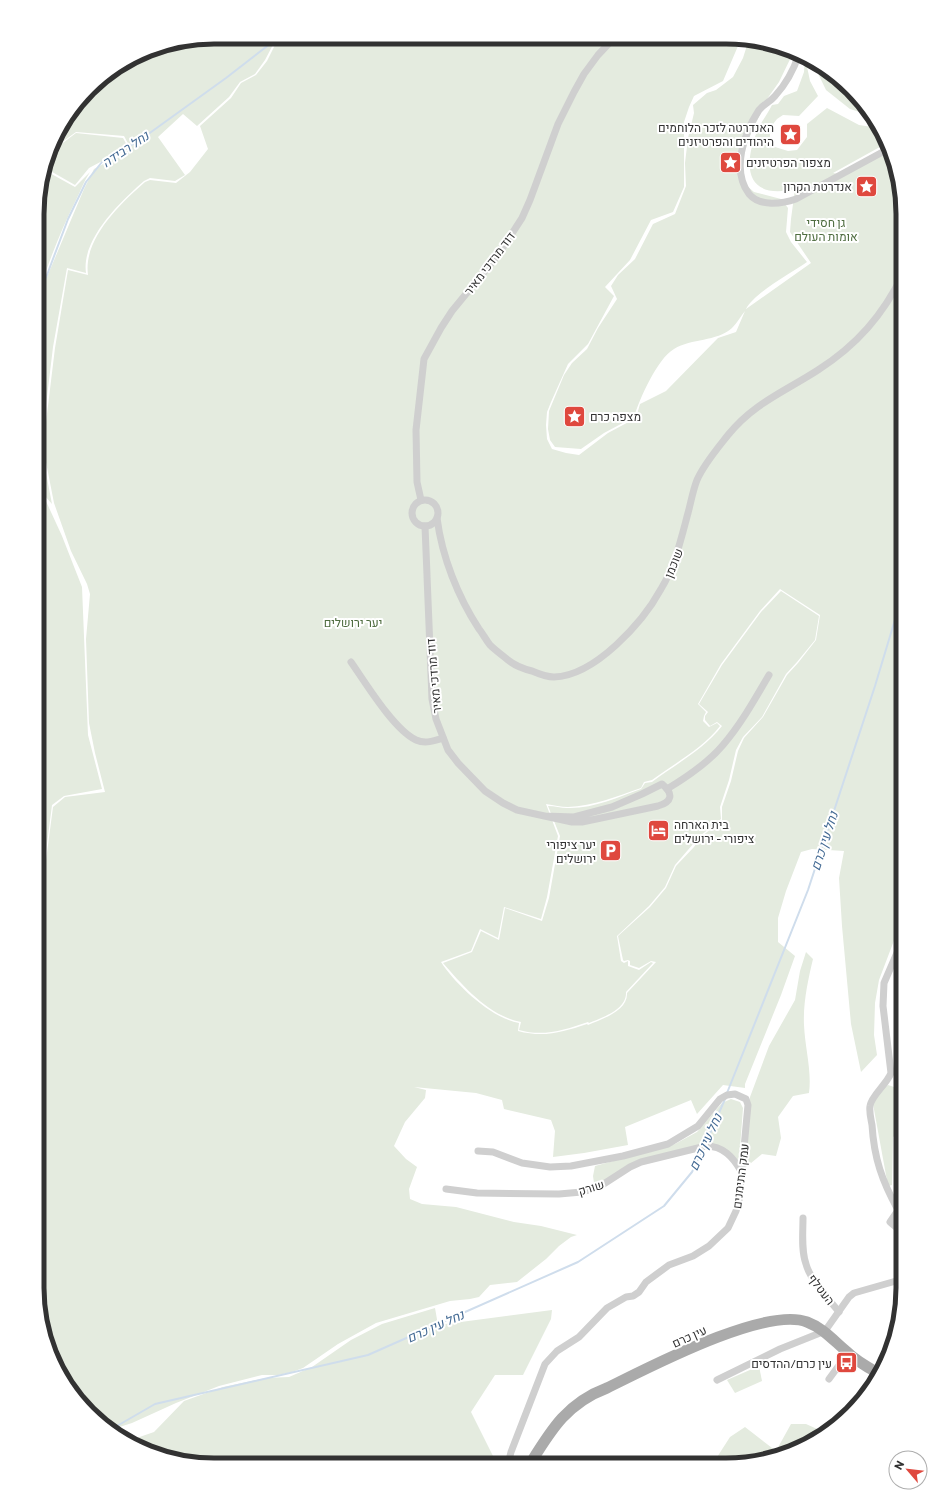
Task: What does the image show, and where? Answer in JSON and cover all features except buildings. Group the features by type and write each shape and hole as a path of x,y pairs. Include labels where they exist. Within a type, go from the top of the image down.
{"main road":[{"name":"עין כרם","path":"534,1458 557,1423 593,1393 607,1388 701,1344 765,1322 784,1319 806,1321 825,1331 848,1352 874,1371"}],"street":[{"name":"דוד מרדכי מאיר","path":"421,500 417,482 416,430 424,359 452,311 498,256 522,218 558,124 584,74 598,54 608,44"},
{"path":"797,60 784,85 774,98 762,107 748,132 741,160 740,172 743,183 751,196 760,201 775,203 796,200 884,151"},
{"name":"שוכמן","path":"437,518 445,555 454,583 470,615 489,644 512,663 546,676 556,677 575,672 614,648 634,627 661,589 679,550 698,479 707,462 728,434 757,406 818,370 856,341 887,304 896,287"},
{"path":"421,500 430,501 436,506 438,514 437,518 432,524 425,526 416,524 411,513 414,505 421,500"},
{"name":"דוד מרדכי מאיר","path":"425,526 432,699 436,719 448,750 454,759 485,791 503,803 517,810 572,822 582,822 658,806 667,803 670,799 667,789 662,784 612,807 574,817 545,816"},
{"path":"351,662 399,728 416,740 428,742 443,738"},
{"path":"667,789 693,773 722,746 743,719 769,675"},
{"path":"896,955 884,983 883,1006 891,1073 889,1080 880,1088 870,1106 873,1140 880,1171 887,1190 896,1206"},
{"name":"עמק התימנים","path":"478,1151 493,1152 522,1163 550,1167 570,1166 630,1154 668,1144 686,1135 698,1126 720,1099 727,1095 735,1094 746,1099 748,1105 739,1201 728,1228 709,1246 693,1256 669,1265 646,1282 639,1292 633,1296 626,1297 607,1308 579,1337 557,1351 545,1364 510,1458"},
{"name":"שורק","path":"446,1190 477,1193 559,1194 582,1192 599,1187 630,1167 641,1162 706,1146 715,1146 723,1150 736,1163 741,1171"},
{"path":"896,1213 890,1222 896,1227"},
{"name":"העטלף","path":"803,1218 804,1256 806,1266 810,1274 839,1312"},
{"path":"716,1380 780,1349 825,1331 839,1312 842,1305 854,1293 896,1281"},
{"path":"828,1379 848,1352"}],"green space":[{"path":"273,44 265,60 255,74 240,82 229,97 197,126 183,114 158,137 185,175 175,181 150,178 144,181 114,210 96,234 86,260 86,273 67,268 53,347 44,422 44,286 84,189 94,169 131,149 124,136 76,132 60,144 79,111 102,86 129,67 149,57 192,45"},
{"name":"יער ירושלים","path":"276,44 739,44 723,81 694,96 689,107 684,122 684,187 673,212 651,220 630,260 605,287 614,296 588,344 568,364 547,412 547,439 552,449 579,455 608,433 636,418 640,404 666,391 718,338 736,332 745,311 732,328 719,336 688,343 674,349 668,354 655,370 640,400 634,417 604,433 581,449 555,447 550,440 548,429 549,411 564,375 572,363 587,349 598,328 617,299 611,286 618,275 635,259 653,224 675,214 686,186 685,163 688,138 694,113 693,105 707,93 716,90 733,77 743,58 747,45 791,57 779,82 767,99 740,158 740,180 754,192 781,199 788,208 786,232 791,242 807,262 757,296 746,309 811,263 790,232 795,189 779,191 766,190 758,185 752,177 750,156 753,143 758,129 772,105 778,104 784,96 797,91 804,72 805,64 807,65 810,81 818,96 799,116 783,115 777,119 770,128 770,140 775,147 788,151 797,150 807,137 807,124 827,108 859,125 872,127 882,146 833,173 838,174 883,148 893,181 896,203 896,935 879,980 875,1003 874,1035 877,1055 861,1072 851,1024 842,926 839,878 844,851 812,849 801,852 786,891 778,918 778,942 795,956 745,1084 745,1088 723,1085 697,1114 691,1100 625,1127 628,1145 553,1157 555,1131 551,1120 504,1109 502,1100 476,1093 414,1087 426,1090 425,1098 405,1122 394,1146 406,1159 417,1167 409,1189 410,1199 422,1204 456,1207 514,1222 541,1226 577,1235 571,1237 559,1246 546,1259 517,1282 490,1285 479,1297 450,1301 376,1323 338,1344 303,1368 278,1375 262,1375 219,1386 132,1423 118,1428 102,1416 86,1400 67,1373 53,1342 47,1321 44,1299 44,875 53,807 65,797 105,792 89,723 86,639 90,594 87,584 71,551 54,503 44,452 44,439 55,348 68,270 88,275 88,262 91,248 97,236 105,223 145,182 150,180 176,183 190,172 208,149 200,126 231,98 241,83 256,75 267,61","holes":["780,589 820,615 816,640 787,675 763,717 744,738 738,751 731,781 722,807 722,820 701,837 694,847 676,866 666,888 650,907 618,936 624,961 628,960 630,961 630,965 639,968 651,961 656,962 627,993 626,999 619,1009 613,1014 588,1025 553,1033 527,1033 518,1031 519,1023 508,1020 486,1008 456,981 441,962 471,951 480,929 498,938 504,907 541,919 547,897 558,836 546,804 568,807 587,805 641,788 644,782 652,780 705,742 720,726 717,723 709,727 703,721 706,712 698,704 721,664 760,611"]},
{"path":"817,71 838,86 862,113 850,109 826,90"},
{"path":"76,133 123,138 129,149 89,168 75,185 50,171 58,146"},
{"path":"90,172 70,211 44,277 44,203 49,173 75,187"},
{"path":"44,463 52,504 44,495"},
{"path":"44,499 62,536 82,587 88,735 102,789 64,796 52,805 44,867"},
{"path":"781,591 819,616 815,640 786,674 762,717 743,737 736,750 729,780 720,807 721,819 700,836 675,865 665,887 649,906 617,936 621,961 624,963 628,961 628,966 639,970 651,962 653,963 626,992 622,1004 606,1016 589,1023 588,1022 554,1032 537,1033 519,1030 521,1022 509,1019 488,1007 468,990 443,963 472,952 481,931 499,940 505,908 542,921 549,898 560,836 548,806 567,808 586,807 596,805 641,789 645,783 652,782 698,750 715,735 722,726 717,722 710,726 705,720 705,716 708,712 699,704 722,665 761,612"},
{"path":"806,952 813,959 804,1008 805,1034 810,1076 809,1093 793,1096 778,1117 781,1138 776,1156 762,1154 745,1168 750,1097 769,1046 795,1000 800,971"},
{"path":"888,1085 894,1087 896,1090 896,1135 893,1137 892,1185 888,1186 873,1104 880,1091"},
{"path":"731,1099 740,1102 743,1108 739,1161 721,1146 706,1143 639,1160 603,1181 594,1183 593,1176 595,1166 675,1144 697,1132 722,1103"},
{"path":"435,1308 438,1325 552,1310 551,1319 523,1375 495,1375 471,1412 494,1458 203,1458 170,1452 149,1445 136,1438 154,1432 184,1401 223,1387 266,1378 289,1377 312,1367 351,1340 382,1324"},
{"path":"759,1366 762,1381 735,1393 727,1380"},
{"path":"791,1424 806,1424 819,1430 791,1445 777,1450"},
{"path":"745,1427 775,1450 748,1457 716,1458 730,1437"}],"waterway":[{"name":"נחל רבידה","path":"44,283 68,219 86,182 102,162 140,140 226,78 270,44"},
{"name":"נחל עין כרם","path":"727,1093 808,890 875,686 896,616"},
{"name":"נחל עין כרם","path":"705,1145 725,1099"},
{"name":"נחל עין כרם","path":"116,1426 155,1404 368,1355 578,1262 664,1206 692,1172 703,1149"}],"place":[{"name":"האנדרטה לזכר הלוחמים היהודים והפרטיזנים","path":"790,134"},
{"name":"מצפור הפרטיזנים","path":"731,162"},
{"name":"אנדרטת הקרון","path":"867,186"},
{"name":"מצפה כרם","path":"574,416"},
{"name":"בית הארחה ציפורי - ירושלים","path":"658,831"},
{"name":"יער ציפורי ירושלים","path":"611,851"},
{"name":"עין כרם/ההדסים","path":"847,1363"}],"park label":[{"name":"גן חסידי אומות העולם","path":"826,229"}]}
